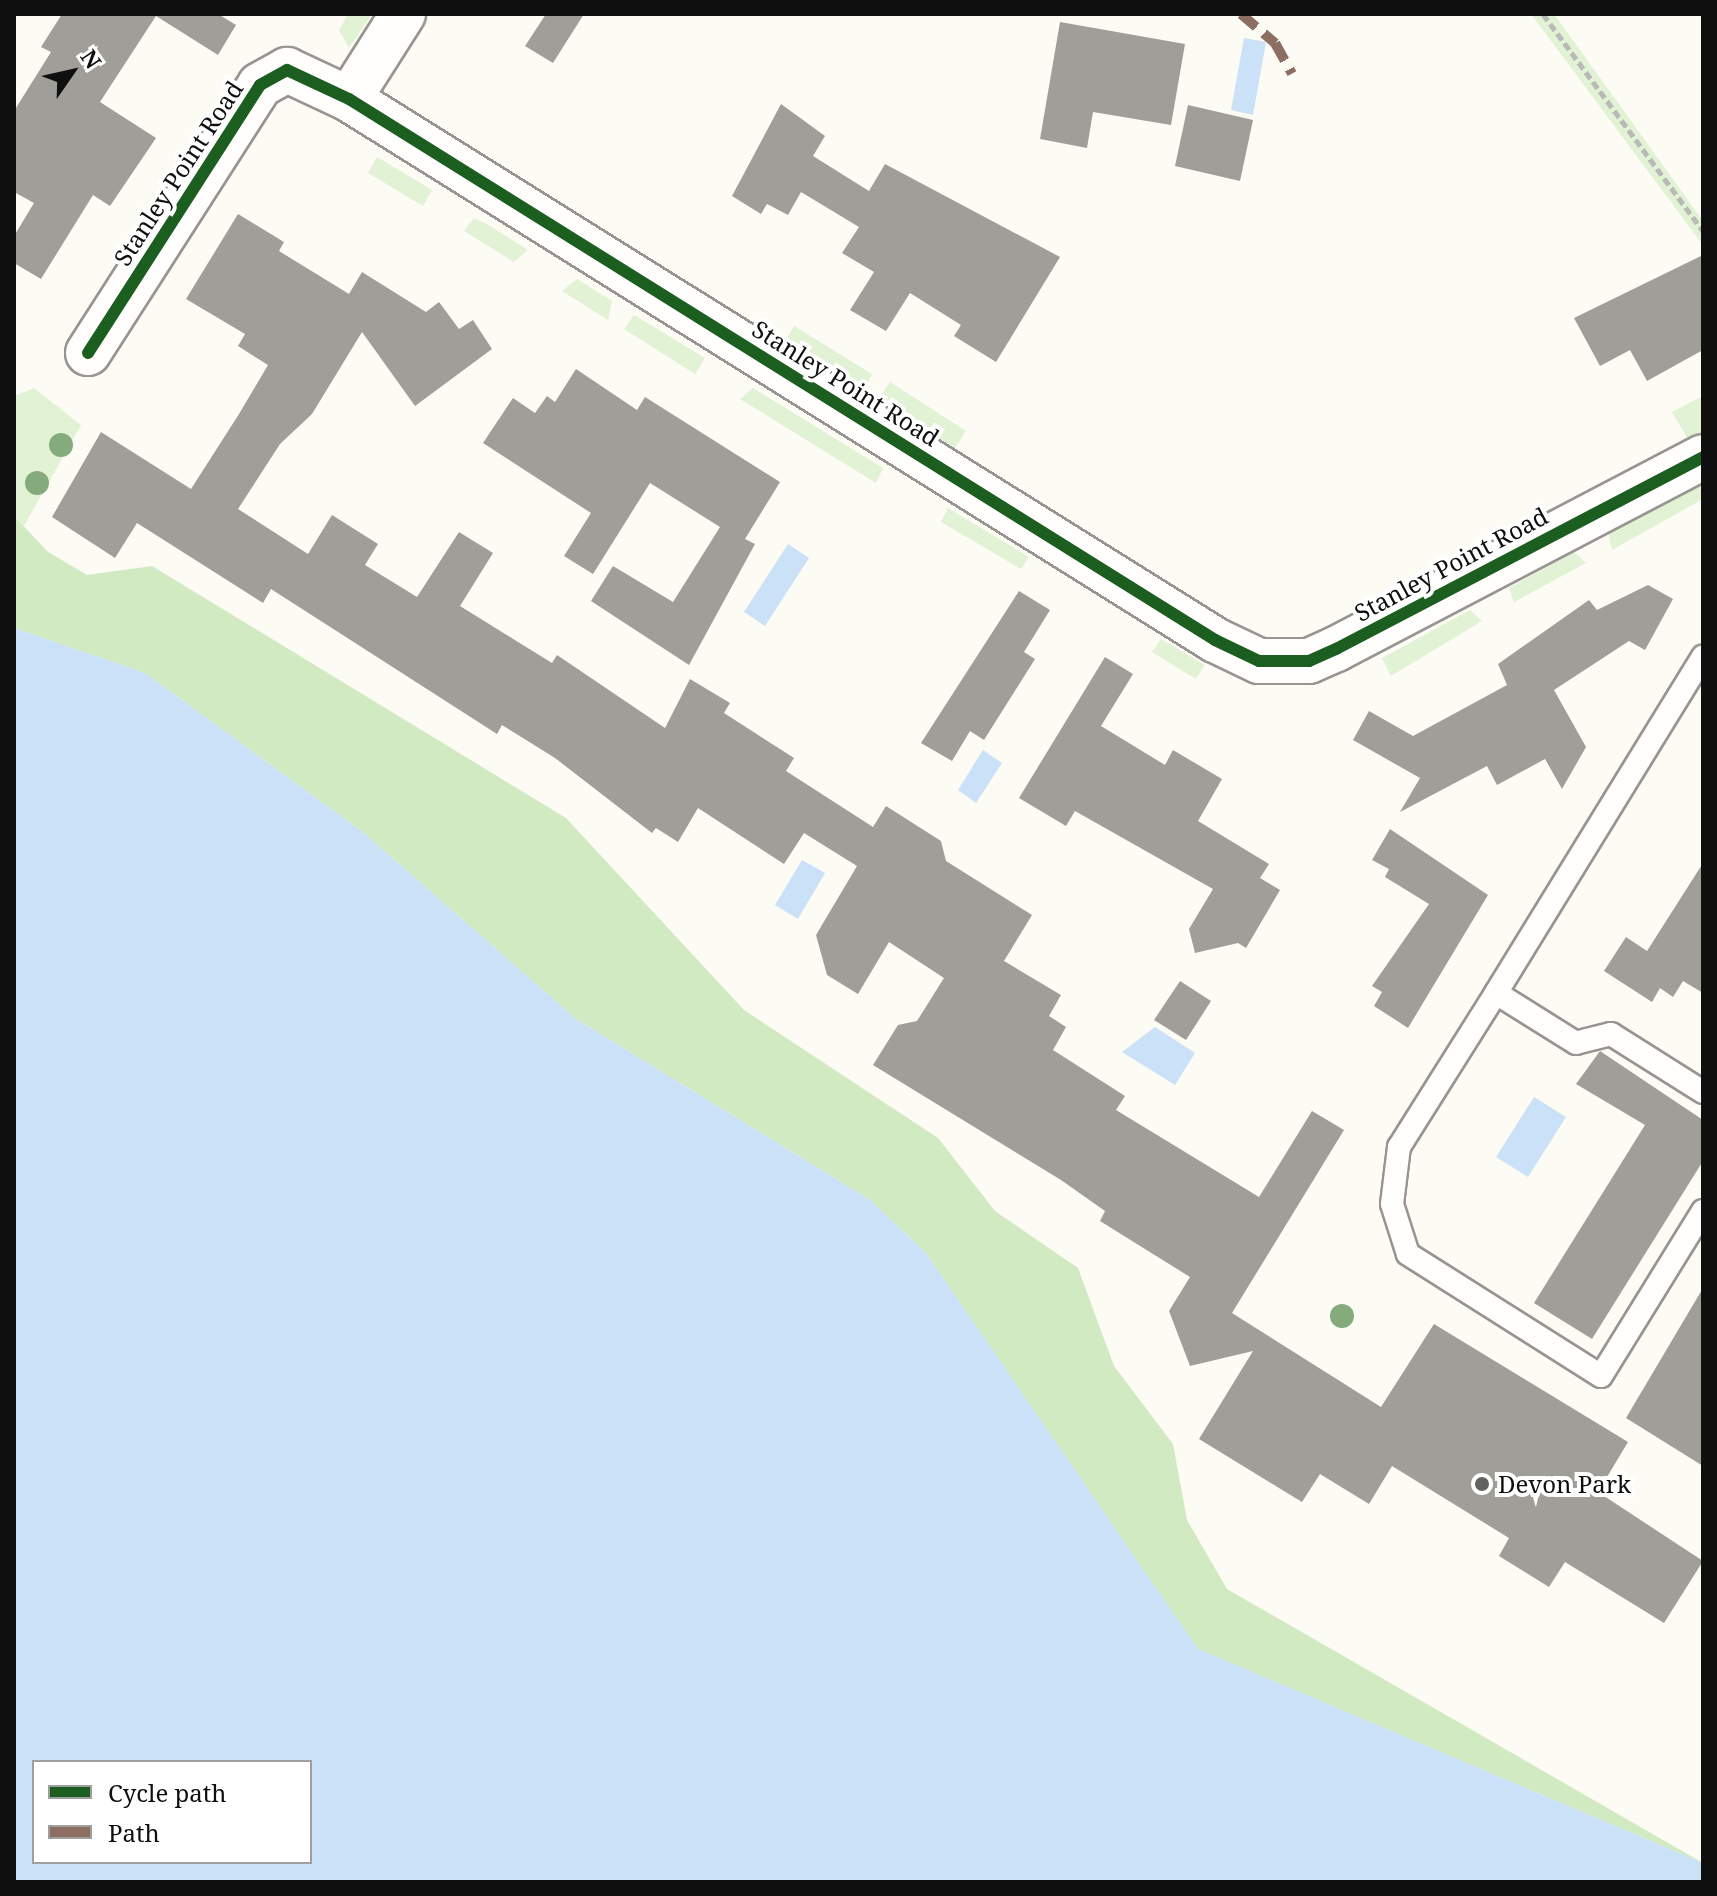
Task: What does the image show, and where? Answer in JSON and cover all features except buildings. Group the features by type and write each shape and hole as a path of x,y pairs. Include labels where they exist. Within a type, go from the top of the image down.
{"street":[{"path":"349,99 403,14"},
{"name":"Stanley Point Road","path":"88,353 266,78 279,70 297,72 349,99 1215,640 1259,661 1285,665 1336,649 1703,457"}],"lane":[{"path":"1703,657 1399,1147 1392,1204 1408,1254 1601,1376 1703,1211"},
{"path":"1496,993 1576,1043 1611,1034 1703,1092"}],"path":[{"path":"1543,14 1703,231"}],"green space":[{"path":"348,14 372,14 349,48 339,30"},
{"path":"1531,14 1554,14 1703,221 1703,245"},
{"path":"377,157 432,190 423,206 368,173"},
{"path":"474,218 528,250 514,262 464,231"},
{"path":"577,279 612,301 608,320 562,291"},
{"path":"634,315 705,358 695,374 624,329"},
{"path":"794,326 872,374 863,391 785,342"},
{"path":"890,382 966,431 955,448 878,400"},
{"path":"34,388 81,425 24,526 14,516 14,396"},
{"path":"753,388 883,468 876,483 740,399"},
{"path":"1703,396 1703,433 1688,439 1672,412"},
{"path":"1703,481 1703,499 1612,550 1608,533"},
{"path":"948,508 1029,557 1021,569 941,522"},
{"path":"14,516 48,552 87,575 152,566 566,818 744,1010 938,1138 995,1211 1078,1268 1114,1366 1173,1444 1187,1520 1227,1589 1703,1863 1197,1649 926,1253 870,1200 576,1019 364,833 145,673 14,628"},
{"path":"1574,552 1586,563 1514,602 1509,588"},
{"path":"1470,610 1482,621 1391,676 1382,658"},
{"path":"1161,639 1205,665 1196,679 1152,652"}],"water":[{"path":"1244,38 1266,42 1253,115 1231,110"},
{"path":"788,544 809,558 765,626 744,612"},
{"path":"14,628 145,673 364,833 576,1019 870,1200 926,1253 1198,1649 1703,1863 1703,1882 14,1882"},
{"path":"983,750 1002,763 976,803 958,790"},
{"path":"802,860 825,873 798,919 775,905"},
{"path":"1155,1027 1195,1053 1175,1085 1122,1052"},
{"path":"1534,1097 1566,1117 1528,1177 1496,1157"}],"marked path":[{"path":"1241,14 1275,43 1292,74"}],"cycle path":[{"path":"88,353 260,85 287,70 349,99 1215,640 1259,661 1309,661 1336,649 1703,457"}],"place":[{"name":"Devon Park","path":"1482,1484"}]}
